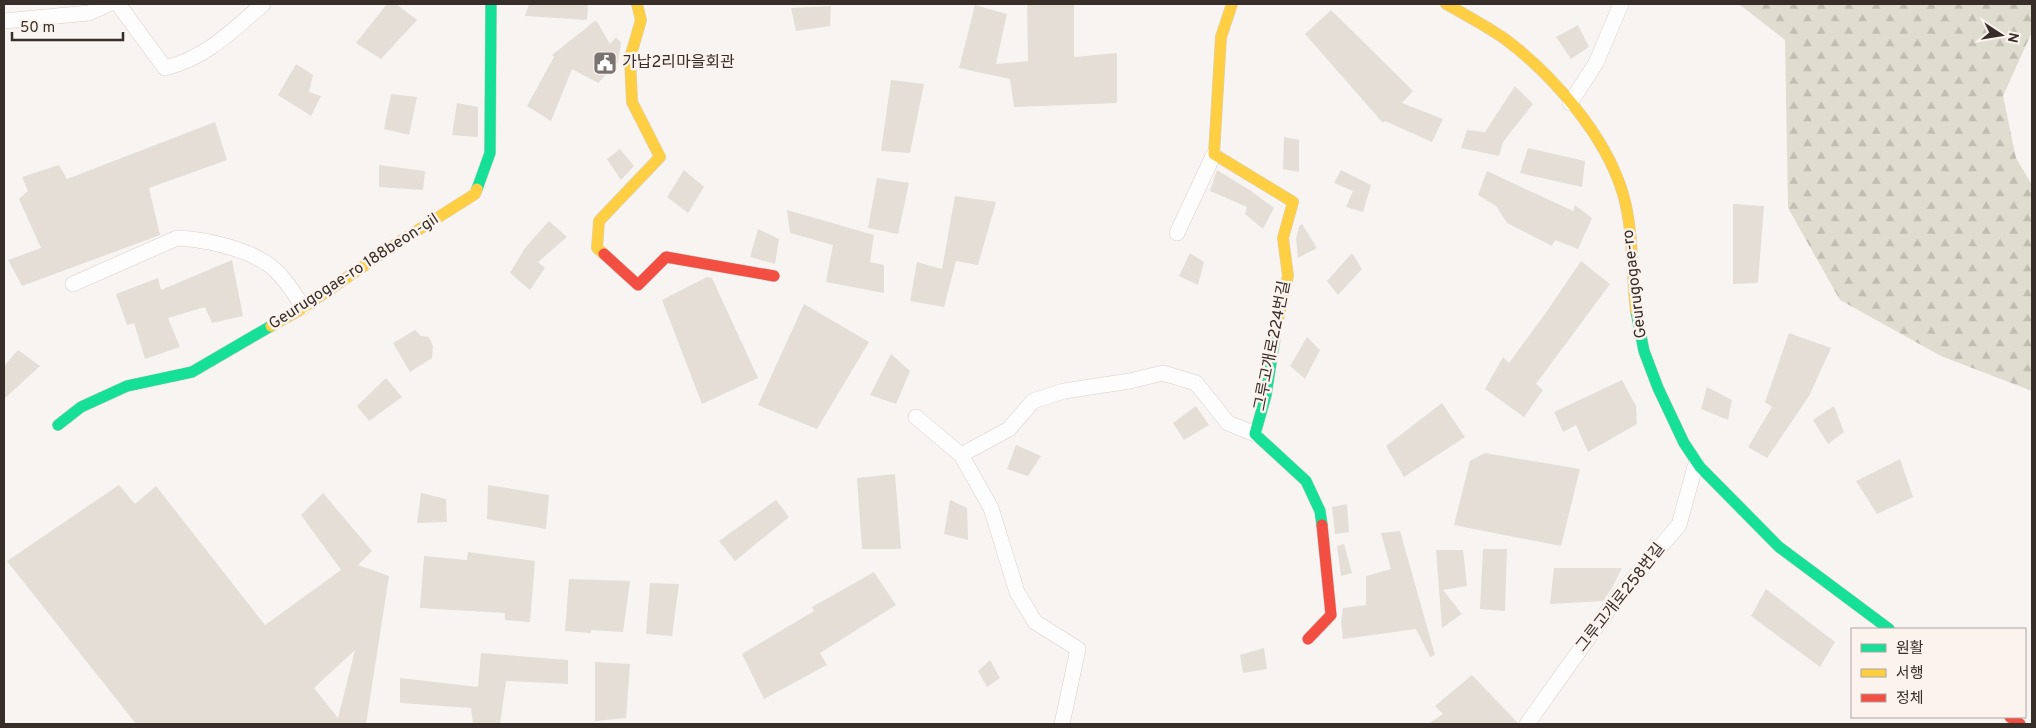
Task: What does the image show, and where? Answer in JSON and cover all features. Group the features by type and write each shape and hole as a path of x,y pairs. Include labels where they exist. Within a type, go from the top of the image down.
{"street":[{"path":"4,21 89,13 109,4"},
{"path":"118,4 164,68 184,63 222,40 263,4"},
{"name":"Geurugogae-ro 188beon-gil","path":"58,424 81,406 127,386 192,372 303,307 474,194 490,153 491,4"},
{"path":"637,4 641,20 630,58 632,102 660,157 599,221 597,248 638,285 666,257 774,276"},
{"path":"1177,233 1214,154 1221,37 1232,4"},
{"name":"Geurugogae-ro","path":"1446,4 1511,44 1570,103 1593,132 1613,167 1623,195 1628,225 1633,292 1639,337 1652,377 1684,443 1696,463 1778,546 1888,628"},
{"path":"1570,103 1596,63 1621,4"},
{"name":"그루고개로224번길","path":"1214,154 1294,202 1283,238 1288,276 1278,315 1266,395 1255,434"},
{"path":"73,284 177,238 194,239 243,252 267,263 282,277 303,307"},
{"name":"그루고개로224번길","path":"961,454 1009,429 1033,401 1064,391 1130,381 1163,373 1196,383 1228,422 1255,434 1306,481 1320,511 1331,615 1308,640"},
{"path":"916,417 961,454 991,508 1017,592 1030,615 1035,622 1078,650 1062,724"},
{"name":"그루고개로258번길","path":"1527,724 1619,595 1679,525 1696,463"}],"green space":[{"path":"1739,4 2032,4 2032,32 2003,96 2016,158 2032,185 2032,391 1941,356 1840,300 1788,208 1785,40"}],"building":[{"path":"387,4 396,4 417,20 381,59 356,43"},
{"path":"529,4 588,4 587,20 525,16"},
{"path":"1027,4 1074,4 1074,57 1117,53 1117,103 1014,107 1010,79 959,68 975,5 1007,14 996,64 1028,61"},
{"path":"831,6 830,26 796,31 791,8"},
{"path":"1331,10 1413,91 1402,103 1443,119 1432,142 1385,121 1383,123 1305,34"},
{"path":"596,20 610,44 616,37 621,43 618,63 598,83 572,69 551,121 527,106 554,57 552,55"},
{"path":"1578,25 1589,47 1571,59 1556,37"},
{"path":"296,64 313,75 309,92 321,96 311,116 278,95"},
{"path":"891,80 924,84 910,153 881,151"},
{"path":"1515,86 1533,104 1503,142 1499,156 1461,148 1467,130 1485,132"},
{"path":"391,94 417,97 409,135 384,129"},
{"path":"457,103 478,107 478,137 452,135"},
{"path":"215,122 227,160 149,188 160,235 22,286 8,260 41,248 19,199 28,191 22,177 59,165 67,179"},
{"path":"1284,137 1299,140 1299,172 1283,169"},
{"path":"1528,148 1585,161 1582,187 1520,173"},
{"path":"620,149 634,166 621,180 607,159"},
{"path":"379,165 425,171 423,190 379,187"},
{"path":"684,170 704,187 688,213 667,197"},
{"path":"1217,170 1274,208 1263,229 1245,214 1247,207 1210,191"},
{"path":"1341,170 1371,185 1363,212 1346,207 1353,191 1334,183"},
{"path":"1487,171 1573,211 1575,205 1592,218 1578,249 1555,240 1552,246 1507,223 1496,206 1478,195"},
{"path":"877,178 909,183 898,234 868,228"},
{"path":"955,196 996,202 978,265 956,261 944,307 910,301 917,262 942,269"},
{"path":"1733,204 1764,206 1758,283 1733,284"},
{"path":"787,210 874,235 870,262 884,265 884,293 826,282 833,245 790,233"},
{"path":"549,221 567,237 538,262 545,268 530,290 510,273 525,248"},
{"path":"1302,224 1317,248 1298,258 1296,239 1299,226"},
{"path":"758,229 779,239 775,264 750,257"},
{"path":"1190,253 1204,262 1198,285 1179,276"},
{"path":"1352,253 1362,269 1338,295 1327,281"},
{"path":"232,260 243,316 212,323 205,307 168,318 180,347 145,359 134,323 127,325 116,294 158,278 161,290"},
{"path":"1581,261 1610,284 1536,384 1543,390 1524,417 1485,389 1503,357 1509,363"},
{"path":"707,277 712,278 758,378 702,404 662,300"},
{"path":"804,304 869,342 817,429 758,405"},
{"path":"415,330 421,336 429,337 433,346 432,358 410,372 393,343"},
{"path":"1789,333 1831,348 1809,396 1767,458 1748,447 1772,407 1765,402"},
{"path":"1307,337 1320,350 1305,379 1290,366"},
{"path":"18,350 40,366 4,399 4,366"},
{"path":"891,354 910,371 896,404 870,395"},
{"path":"386,378 402,397 369,421 357,406"},
{"path":"1622,380 1636,406 1637,424 1588,452 1576,425 1563,432 1554,412"},
{"path":"1707,387 1732,400 1728,420 1701,409"},
{"path":"1442,403 1465,437 1404,477 1386,446"},
{"path":"1196,406 1209,425 1184,440 1173,423"},
{"path":"1834,406 1844,432 1828,444 1813,420"},
{"path":"1016,445 1041,456 1028,476 1007,469"},
{"path":"1485,453 1580,469 1561,546 1454,525 1470,461"},
{"path":"1900,459 1913,497 1877,514 1856,481"},
{"path":"895,474 901,549 862,549 857,478"},
{"path":"119,485 135,504 156,486 265,625 341,570 301,515 323,493 372,551 358,565 389,576 366,724 136,724 7,561","holes":["355,650 338,718 314,688"]},
{"path":"488,485 549,495 546,529 487,519"},
{"path":"421,493 446,499 447,522 417,523"},
{"path":"776,500 789,517 735,561 719,541"},
{"path":"950,500 967,508 968,540 944,534"},
{"path":"1347,504 1349,532 1335,534 1332,507"},
{"path":"1400,531 1435,655 1430,657 1416,629 1343,639 1341,622 1343,608 1366,605 1366,576 1391,569 1381,533"},
{"path":"1344,544 1352,573 1341,576 1337,546"},
{"path":"1483,549 1507,549 1505,611 1480,609"},
{"path":"1436,550 1463,550 1467,586 1443,590 1462,614 1442,628"},
{"path":"468,552 535,561 530,622 505,620 505,613 420,608 424,556 467,560"},
{"path":"1554,568 1622,568 1603,601 1550,604"},
{"path":"874,572 896,605 820,653 827,665 764,699 742,654 814,611 812,607"},
{"path":"569,579 630,581 623,632 591,630 591,633 565,631"},
{"path":"650,583 679,584 672,636 646,634"},
{"path":"1766,589 1835,642 1820,667 1751,616"},
{"path":"1264,648 1267,669 1243,673 1240,655"},
{"path":"481,653 568,660 568,684 506,681 500,724 473,724 471,708 400,703 400,678 478,687"},
{"path":"990,660 1000,678 987,687 978,671"},
{"path":"595,662 630,664 626,718 595,721"},
{"path":"1472,675 1518,724 1428,724 1443,714 1435,706"}],"traffic: fast":[{"path":"477,189 490,153 491,4"},
{"path":"1636,311 1644,351 1658,388 1684,443 1700,467 1779,547 1888,628"},
{"path":"1277,324 1266,395 1255,434 1306,481 1320,511 1322,525"},
{"path":"58,425 81,407 127,386 192,372 271,326"}],"traffic: slow":[{"path":"604,254 597,248 599,221 660,157 632,102 630,58 641,20 637,4"},
{"path":"1232,4 1221,37 1214,154 1293,202 1283,238 1288,276 1277,324"},
{"path":"1446,4 1505,39 1541,70 1576,108 1604,150 1615,172 1627,208 1636,311"},
{"path":"271,326 298,311 396,244 475,194 477,189"}],"traffic: jam":[{"path":"604,254 638,285 666,257 774,276"},
{"path":"1308,639 1331,615 1322,525"},
{"path":"2011,718 2020,724"}],"place":[{"name":"가납2리마을회관","path":"605,63"}]}
